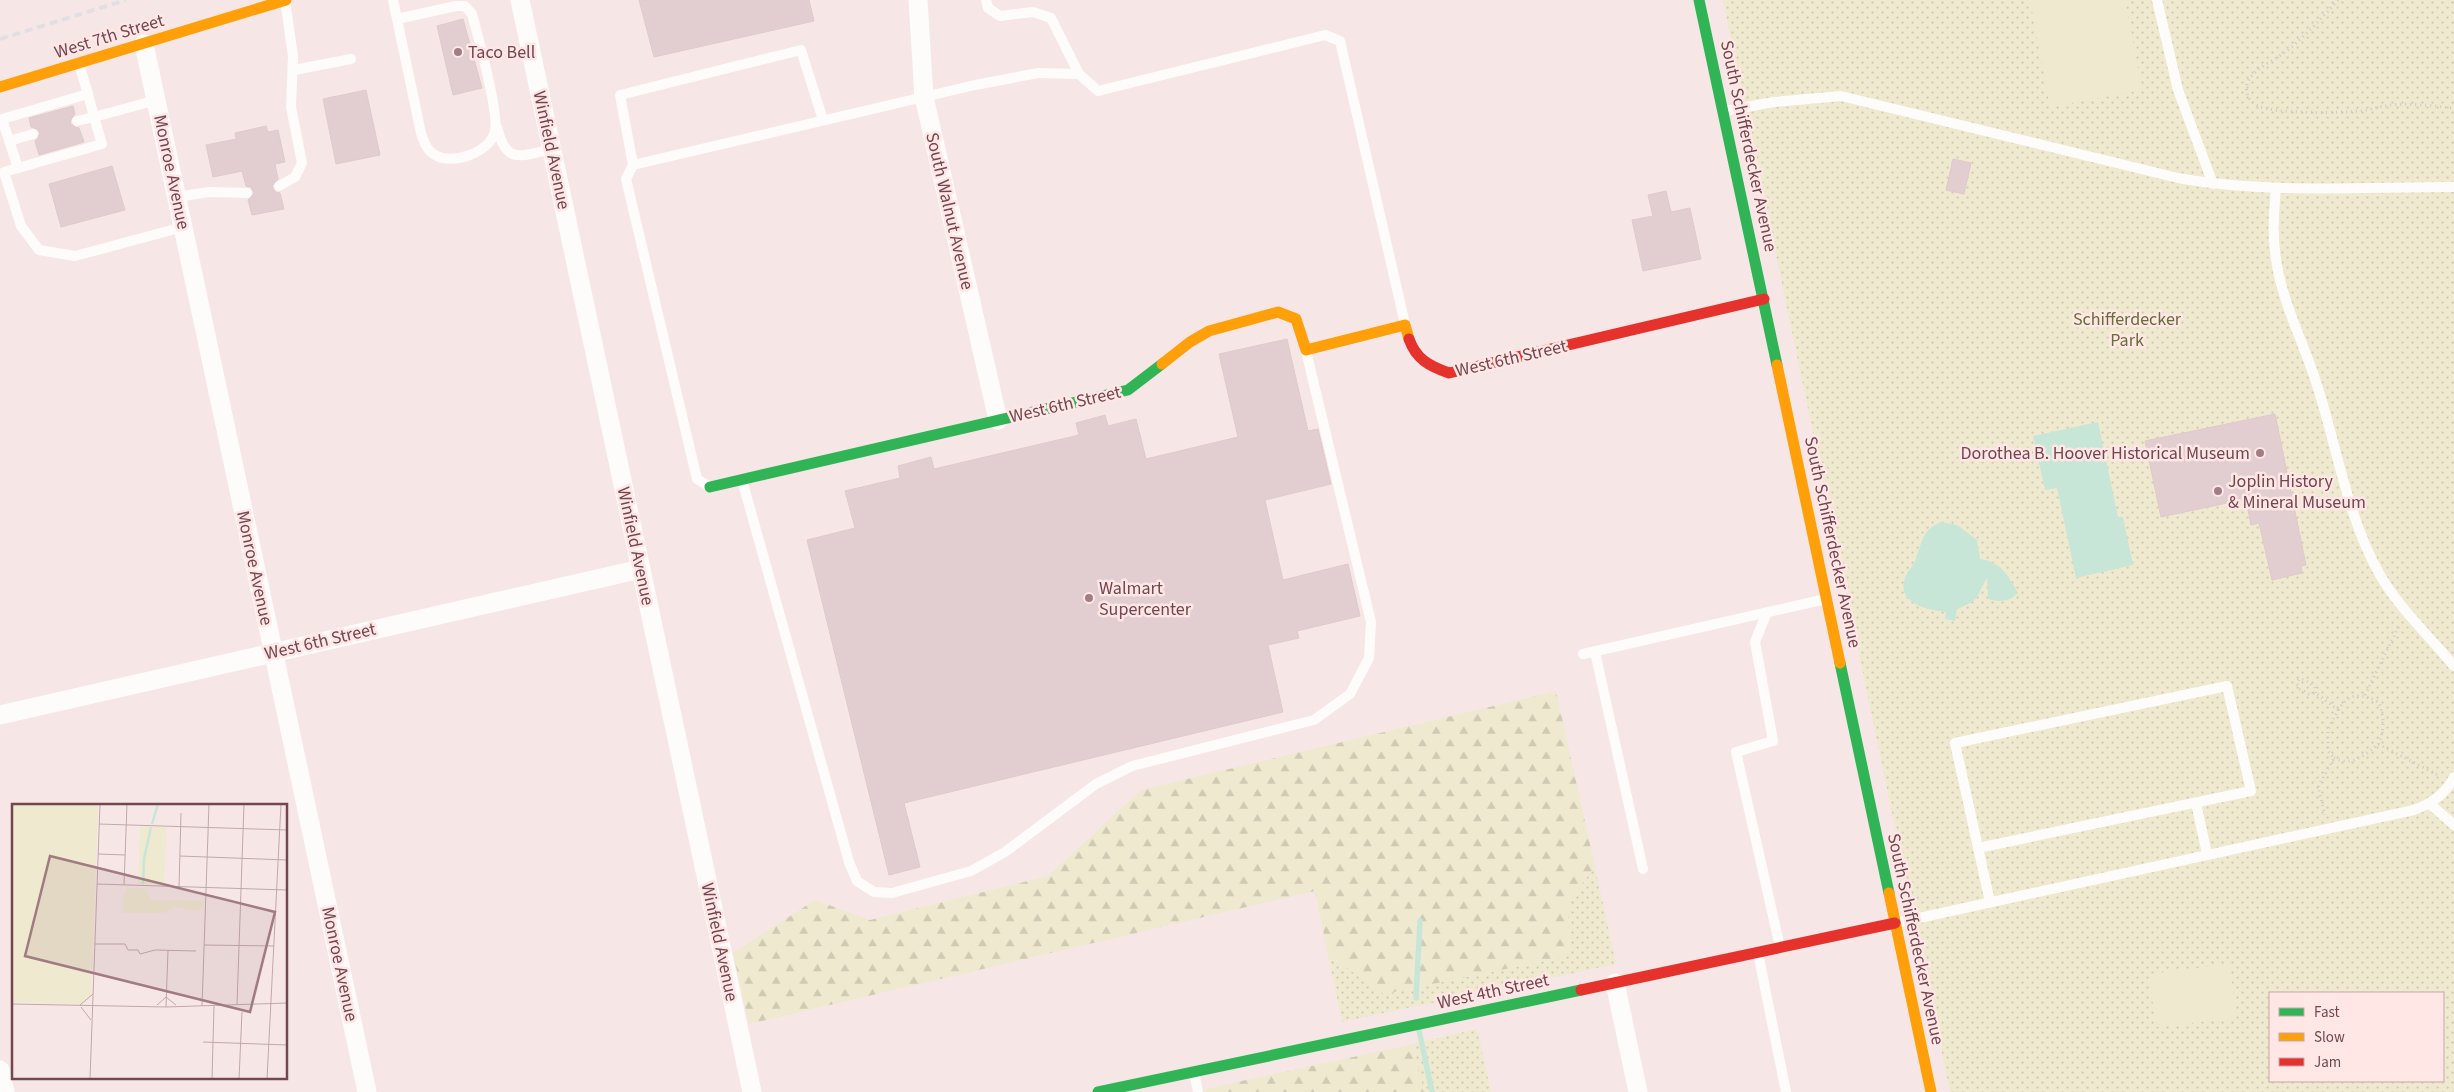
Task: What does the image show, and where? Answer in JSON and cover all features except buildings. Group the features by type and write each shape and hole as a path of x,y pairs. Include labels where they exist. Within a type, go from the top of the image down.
{"street":[{"name":"West 7th Street","path":"0,87 285,0"},
{"name":"Winfield Avenue","path":"520,0 752,1092"},
{"name":"South Walnut Avenue","path":"918,0 924,97 998,420"},
{"name":"South Schifferdecker Avenue","path":"1699,0 1828,599 1931,1092"},
{"name":"Monroe Avenue","path":"144,44 367,1092"},
{"name":"West 6th Street","path":"1405,325 1416,356 1430,367 1449,373 1764,299"},
{"name":"West 6th Street","path":"710,487 1128,390 1190,342 1209,331 1278,312 1296,320 1306,350"},
{"path":"1306,350 1405,325"},
{"name":"West 6th Street","path":"0,715 273,651 641,569"},
{"name":"West 4th Street","path":"1098,1092 1895,923"},
{"path":"1615,982 1638,1092"},
{"path":"0,1070 5,1092"}],"lane":[{"path":"279,186 295,178 302,163 291,108 290,91 294,70 292,41 285,0"},
{"path":"393,0 425,146 434,155 444,159 471,154 491,142 496,123"},
{"path":"986,0 988,8 1000,16 1033,12 1051,18 1079,74 1098,91 1325,35 1340,42 1405,325"},
{"path":"2157,0 2178,90 2213,184"},
{"path":"397,19 456,6 466,6 472,14 476,28 496,123 501,143 507,153 516,157 552,149"},
{"path":"710,487 697,479 694,469 626,179 633,165 620,95 800,50 823,120"},
{"path":"294,70 350,59"},
{"path":"79,63 102,144 4,172 21,226 38,250 75,256 183,227"},
{"path":"633,165 924,97 1038,73 1079,74"},
{"path":"18,168 1,116 88,94"},
{"path":"1724,111 1774,102 1841,96 2178,178 2213,184 2276,188 2454,187"},
{"path":"77,121 157,100"},
{"path":"9,141 33,134"},
{"path":"2276,188 2273,229 2275,258 2282,288 2313,372 2354,512 2368,550 2381,576 2454,666"},
{"path":"177,197 209,192 247,193"},
{"path":"742,480 849,862 857,882 874,892 892,892 971,871 1005,852 1096,784 1132,766 1314,720 1350,694 1369,658 1371,622 1306,350"},
{"path":"1583,654 1828,599"},
{"path":"1767,612 1755,642 1772,741 1736,752 1780,948"},
{"path":"1595,652 1643,869"},
{"path":"1978,848 2251,791 2227,686 1955,743 1978,848 1990,902"},
{"path":"1895,923 2414,810 2430,804 2453,780"},
{"path":"2196,803 2207,854"},
{"path":"2430,804 2454,825"},
{"path":"1758,952 1786,1092"},
{"path":"1194,1072 1198,1092"}],"path":[{"path":"2338,0 2306,34 2285,52 2253,74 2246,92 2252,102 2263,108 2344,112 2388,105 2417,104 2454,108"},
{"path":"2365,695 2407,610"},
{"path":"2316,693 2309,694 2300,689 2297,684 2299,678 2305,679 2315,687 2316,693 2338,710"},
{"path":"2365,695 2380,702 2384,716 2384,732 2378,744 2364,756 2353,761 2342,762 2334,758 2328,751 2328,730 2343,703 2354,696 2365,695"},
{"path":"2378,744 2453,780"},
{"path":"2328,828 2318,787 2334,758"}],"green space":[{"name":"Schifferdecker Park","path":"1723,0 2454,0 2454,1092 1950,1092"},
{"path":"2030,0 2125,0 2142,90 2050,107"},
{"path":"1556,691 1595,867 1571,897 1568,912 1569,956 1384,994 1328,954 1315,891 749,1024 733,953 815,900 870,920 1048,876 1141,790"},
{"path":"1595,867 1616,964 1342,1022 1328,954 1384,994 1569,956 1568,912 1571,897"},
{"path":"2230,964 2236,1018 2156,1027 2149,974"},
{"path":"1477,1029 1491,1092 1424,1092 1413,1044"},
{"path":"1413,1044 1424,1092 1206,1092 1205,1089"}],"shaded area":[{"path":"2098,422 2118,517 2123,517 2133,565 2076,578 2057,488 2045,490 2033,436"},
{"path":"1941,522 1957,525 1977,540 1980,559 1999,566 2018,593 2004,600 1988,599 1987,578 1977,597 1971,603 1957,609 1955,621 1945,619 1946,612 1931,610 1909,600 1903,587 1905,578 1915,561 1926,533 1934,525"}],"waterway":[{"path":"1416,998 1420,921"},
{"path":"1419,1030 1432,1092"}],"railway":[{"path":"0,39 126,0"}],"traffic: fast":[{"path":"1699,0 1777,365"},
{"path":"710,487 1128,390 1162,364"},
{"path":"1840,663 1889,893"},
{"path":"1098,1092 1581,990"}],"traffic: slow":[{"path":"0,87 286,0"},
{"path":"1162,364 1190,342 1209,331 1278,312 1296,319 1306,350 1405,325 1409,339"},
{"path":"1777,365 1840,663"},
{"path":"1889,893 1931,1092"}],"traffic: jam":[{"path":"1409,339 1419,357 1435,368 1449,373 1764,299"},
{"path":"1581,990 1895,923"}],"place":[{"name":"Taco Bell","path":"458,52"},
{"name":"Dorothea B. Hoover Historical Museum","path":"2260,453"},
{"name":"Joplin History & Mineral Museum","path":"2218,491"},
{"name":"Walmart Supercenter","path":"1089,598"}]}
